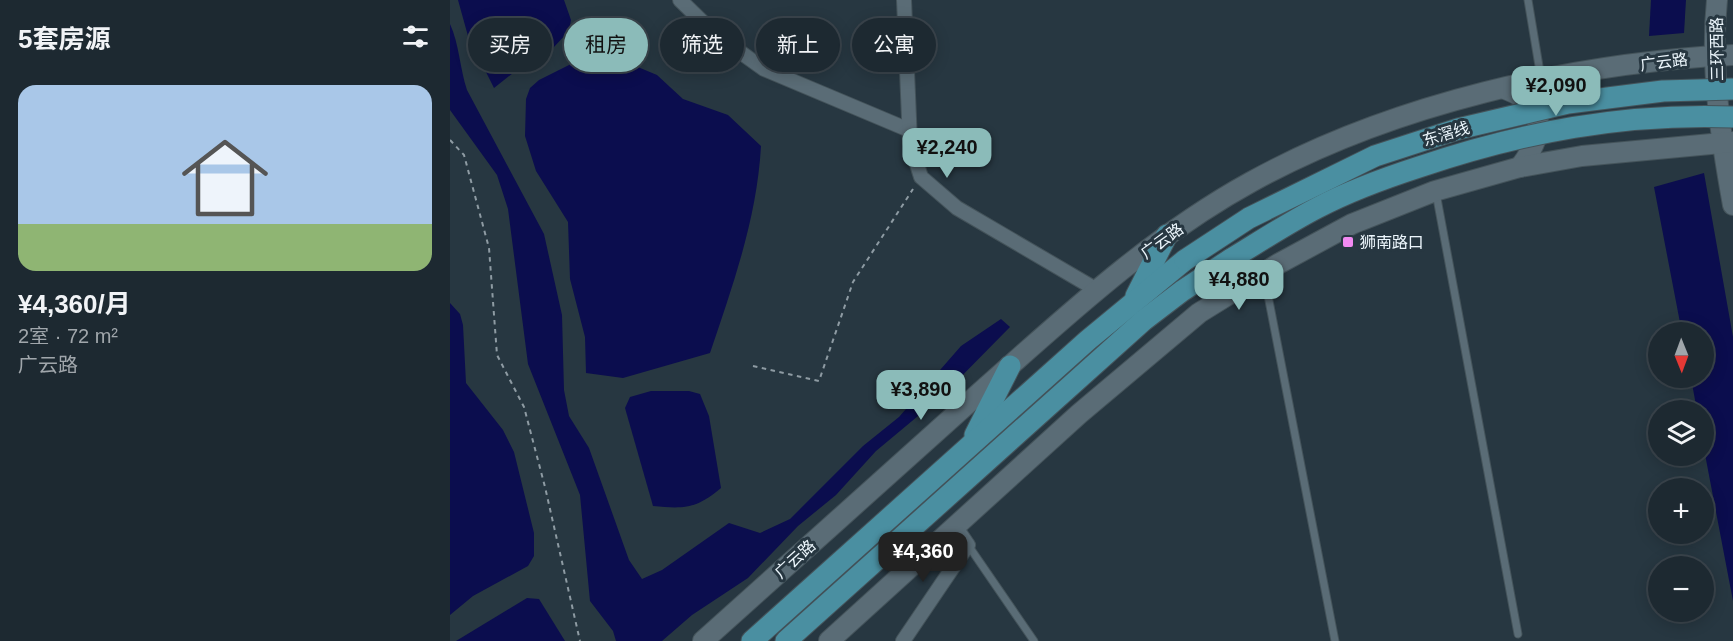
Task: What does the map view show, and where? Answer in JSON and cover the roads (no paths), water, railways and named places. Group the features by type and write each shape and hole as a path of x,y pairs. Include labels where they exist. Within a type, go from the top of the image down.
{"main road":[{"name":"三环西路","path":"1717,0 1724,56 1727,142 1733,205"},
{"name":"广云路","path":"703,641 1097,290 1167,235 1251,182 1320,148 1450,103 1541,81 1623,67 1724,56"},
{"path":"1505,89 1526,99 1534,110 1539,124 1532,151 1520,167"},
{"name":"东滘线","path":"1185,260 1249,218 1375,156 1458,129 1568,103 1664,91 1733,89"},
{"path":"786,641 1144,320 1182,291 1231,259 1318,207 1396,175 1461,153 1569,126 1630,118 1733,117"},
{"path":"829,641 1079,414 1199,313 1264,273 1352,224 1435,191 1520,167 1582,156 1727,142"},
{"path":"1132,304 1167,235"},
{"name":"广云路","path":"752,641 970,446 1185,260"},
{"path":"970,446 1010,366"}],"street":[{"path":"680,0 715,34 764,69 909,130"},
{"path":"904,0 910,142 921,177 957,208 1097,290"},
{"path":"903,641 968,545 955,526"}],"lane":[{"path":"1528,0 1541,81"},
{"path":"1435,191 1518,634"},
{"path":"1264,273 1335,641"},
{"path":"968,545 1034,641"}],"place":[{"name":"狮南路口","path":"1348,242"}]}
